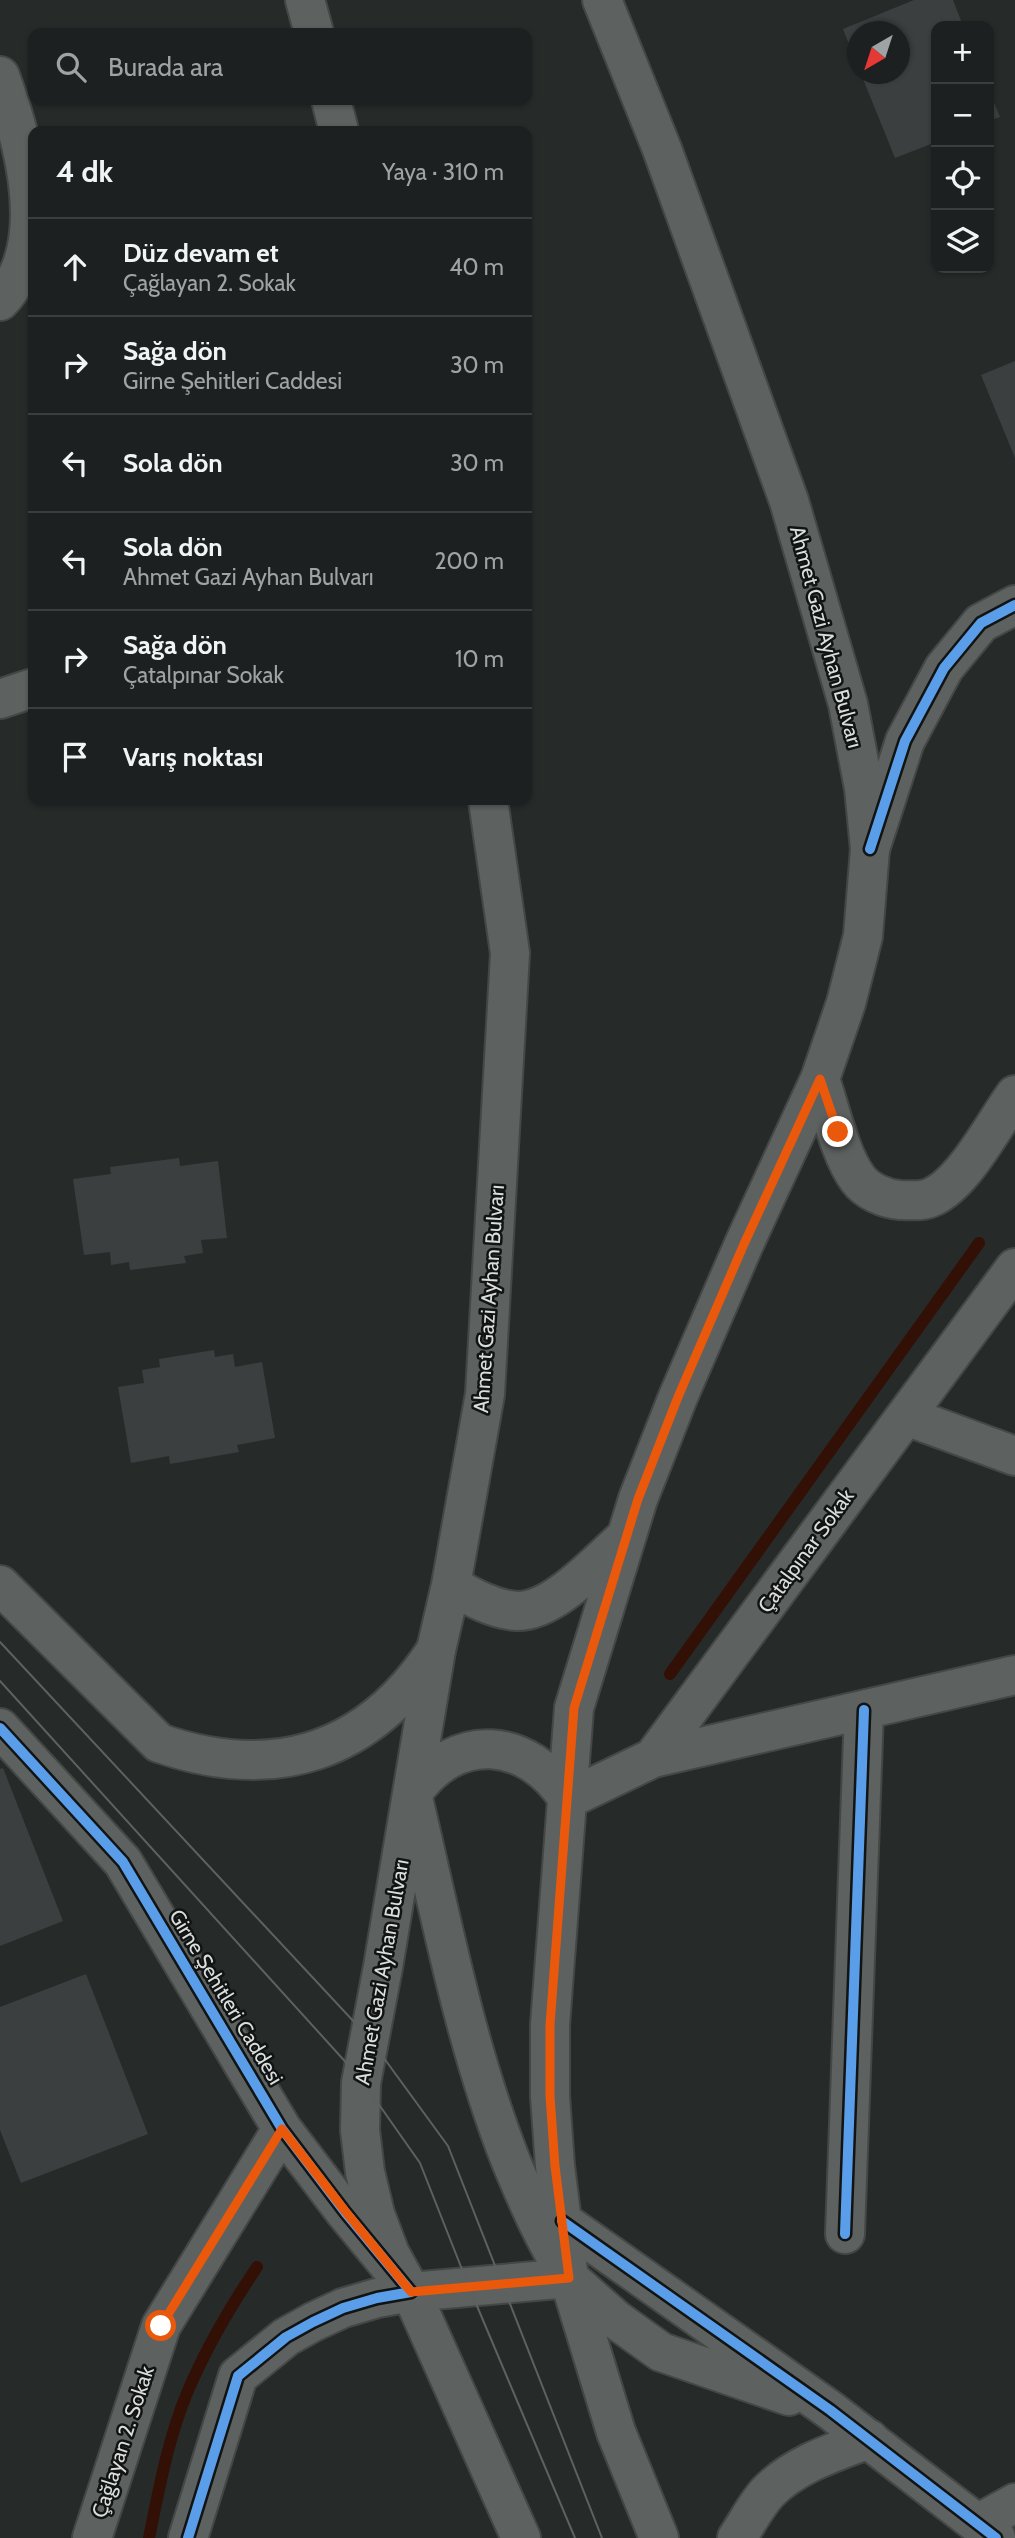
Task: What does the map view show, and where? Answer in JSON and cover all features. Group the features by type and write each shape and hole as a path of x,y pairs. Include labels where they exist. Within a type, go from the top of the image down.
{"main road":[{"path":"305,0 313,28"},
{"name":"Ahmet Gazi Ayhan Bulvarı","path":"601,0 662,149 789,501 848,704 864,788 870,849 863,936 846,1003 820,1079 744,1244 678,1397 638,1499 574,1708 550,2025 550,2096 555,2166 569,2278 616,2431 659,2538"},
{"path":"0,76 23,147 28,188"},
{"path":"332,105 338,126"},
{"path":"0,301 20,273 28,241"},
{"path":"870,849 905,741 944,668 981,623 1015,605"},
{"path":"0,699 28,690"},
{"name":"Ahmet Gazi Ayhan Bulvarı","path":"489,805 510,953 485,1394 451,1585 436,1650 361,2083 360,2130 365,2172 375,2214 390,2254 411,2292 521,2538"},
{"path":"820,1079 849,1164 859,1181 876,1193 892,1199 930,1198 956,1181 1015,1094"},
{"name":"Çatalpınar Sokak","path":"568,1799 653,1758 1015,1268"},
{"path":"906,1416 1015,1456"},
{"path":"451,1585 486,1604 503,1609 532,1609 544,1605 563,1591 626,1538"},
{"path":"0,1585 159,1743 218,1759 279,1759 341,1740 396,1702 418,1677 436,1650"},
{"path":"653,1758 1015,1675"},
{"path":"845,2234 864,1710"},
{"name":"Girne Şehitleri Caddesi","path":"0,1728 123,1862 282,2129 411,2292"},
{"path":"568,1799 543,1768 507,1751 488,1749 461,1754 436,1766 422,1779 412,1794 478,2068 523,2190 548,2247 569,2278 615,2319 662,2352 831,2410"},
{"name":"Çağlayan 2. Sokak","path":"92,2538 161,2326 282,2129"},
{"path":"562,2221 831,2410 987,2530 1015,2503"},
{"path":"188,2538 238,2376 277,2343 343,2308 377,2298 411,2292 569,2278"},
{"path":"737,2538 768,2492 791,2474 828,2454 869,2439"}],"building":[{"path":"914,0 953,0 961,21 931,21 931,144 895,158 865,84 910,84 910,21 863,21"},
{"path":"994,102 1000,117 994,119"},
{"path":"1015,361 1015,458 981,375"},
{"path":"179,1158 180,1166 218,1161 227,1238 201,1240 203,1253 184,1256 186,1263 130,1270 129,1262 111,1265 110,1252 84,1255 73,1179 111,1174 110,1167"},
{"path":"214,1350 215,1357 233,1354 235,1367 262,1362 275,1438 237,1445 239,1452 170,1464 169,1456 131,1463 118,1387 144,1383 142,1370 160,1367 159,1359"},
{"path":"3,1768 63,1921 0,1946 0,1769"},
{"path":"86,1974 148,2134 21,2183 0,2130 0,2007"}],"waterway":[{"path":"670,1674 979,1243"},
{"path":"149,2538 160,2483 180,2410 219,2328 257,2267"}],"tram line":[{"path":"0,1642 370,2039 448,2146 602,2538"},
{"path":"0,1681 361,2079 420,2163 575,2538"}],"cycle path":[{"path":"870,849 905,741 944,668 981,623 1015,605"},
{"path":"845,2234 864,1710"},
{"path":"0,1728 123,1862 282,2129 345,2212 411,2292 343,2308 313,2322 286,2337 238,2376 188,2538"},
{"path":"562,2221 830,2410 996,2538"}],"route":[{"path":"161,2326 282,2129 411,2292 569,2278 555,2166 550,2096 550,2025 574,1708 638,1499 678,1397 744,1244 820,1079 838,1132"}]}
